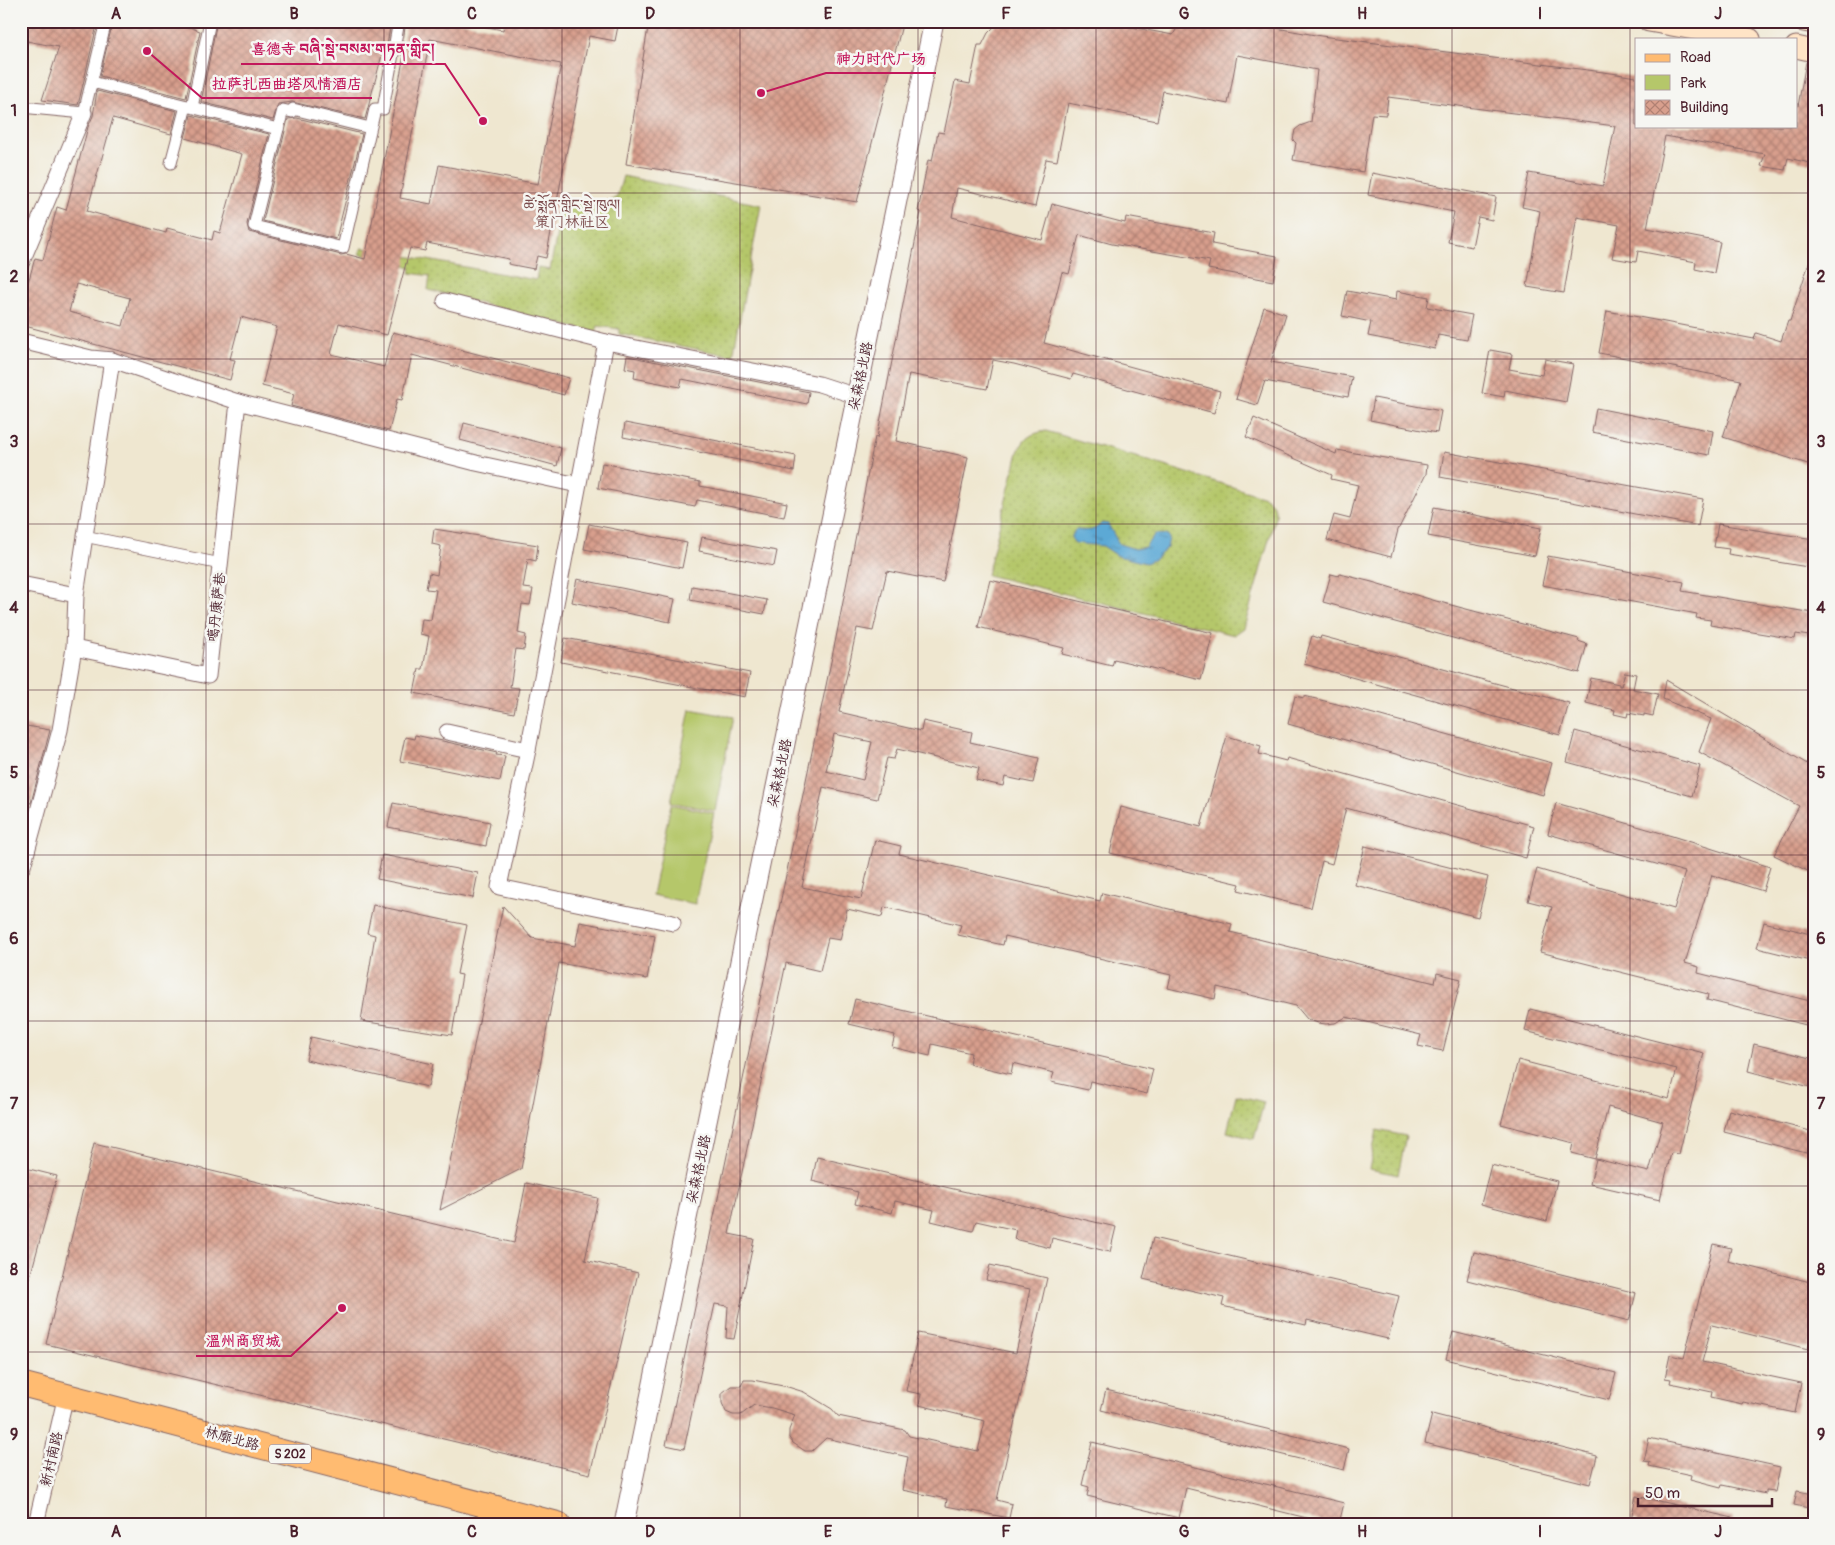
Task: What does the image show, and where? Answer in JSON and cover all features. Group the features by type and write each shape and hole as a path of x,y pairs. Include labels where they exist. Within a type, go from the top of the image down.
{"main road":[{"path":"1649,21 1744,38"},
{"path":"1804,21 1814,23"},
{"path":"1798,47 1814,51"},
{"name":"林廓北路","path":"21,1384 558,1524"}],"street":[{"path":"21,264 84,113 106,21"},
{"path":"171,163 189,106 210,21"},
{"path":"370,128 293,109 292,112 283,110 254,226 343,248 375,108 382,109 399,21"},
{"name":"朵森格北路","path":"624,1524 934,21"},
{"path":"92,82 278,129"},
{"path":"21,107 84,113"},
{"path":"446,301 606,342 819,384 856,396"},
{"path":"21,340 91,358 112,360 238,402 476,463 578,485"},
{"path":"606,342 528,750 499,887 674,923"},
{"path":"21,866 23,866 60,730 74,648 76,595 84,536 112,360"},
{"name":"噶丹康萨巷","path":"74,648 208,676 238,402"},
{"path":"84,536 221,564"},
{"path":"21,584 76,595"},
{"path":"447,732 528,750"},
{"name":"新村南路","path":"36,1524 66,1395"}],"green space":[{"path":"623,176 761,205 733,356 619,334 619,329 598,326 596,333 428,290 430,276 410,273 411,267 359,254 362,248 536,280 538,268 550,270 563,201 597,207 617,197"},
{"path":"1046,431 1265,497 1274,506 1275,518 1244,628 1234,635 987,575 1018,452 1029,437"},
{"path":"690,709 733,717 715,811 671,802"},
{"path":"671,804 714,813 695,904 652,895"},
{"path":"1236,1095 1264,1102 1254,1139 1227,1132"},
{"path":"1377,1130 1406,1136 1398,1175 1369,1169"}],"water":[{"path":"1102,523 1108,524 1119,544 1135,549 1145,547 1155,534 1168,535 1167,548 1155,559 1146,563 1118,556 1103,546 1075,543 1071,538 1075,530 1093,530"}],"building":[{"path":"21,21 98,21 78,105 42,100 59,47 21,40"},
{"path":"113,21 172,21 200,31 186,98 100,76"},
{"path":"217,21 391,21 386,51 383,51 365,119 292,102 278,104 273,120 201,102"},
{"path":"406,21 455,21 503,30 505,21 619,21 615,41 589,36 546,258 537,256 534,269 508,264 509,259 427,243 425,251 410,248 387,335 339,323 331,354 384,367 393,332 569,378 564,395 412,355 402,400 397,399 389,431 291,406 294,394 262,386 277,327 241,317 230,359 235,360 230,380 21,325 21,308 35,258 43,260 57,207 66,210 88,127 93,116 97,91 177,111 171,134 113,118 87,211 166,233 167,228 212,240 214,231 220,233 242,154 185,138 191,115 269,134 247,224 249,232 341,255 346,254 365,259 404,55 401,55","holes":["430,39 561,64 538,184 439,165 431,204 400,198","76,284 130,298 123,326 69,312"]},
{"path":"649,21 903,21 857,202 626,164"},
{"path":"1006,21 1086,21 1109,26 1110,23 1173,35 1181,21 1229,21 1321,36 1611,73 1635,77 1635,128 1798,128 1798,106 1806,62 1814,63 1814,164 1788,158 1785,170 1761,166 1765,154 1665,136 1647,228 1720,242 1714,273 1695,269 1696,262 1638,251 1636,262 1612,258 1619,225 1577,217 1564,293 1527,287 1540,211 1522,207 1529,173 1603,186 1615,126 1388,97 1386,115 1372,114 1363,172 1293,160 1296,143 1293,140 1295,130 1311,122 1317,70 1237,55 1228,104 1163,91 1157,121 1068,103 1057,161 1046,159 1035,207 957,188 952,217 1042,240 1052,204 1125,223 1126,217 1214,233 1212,244 1277,256 1273,281 1208,269 1210,261 1112,244 1079,235 1069,274 1062,272 1044,343 1220,391 1214,413 1073,374 1071,379 993,360 987,389 909,374 896,441 968,457 943,582 887,571 873,631 857,628 839,712 921,731 923,721 972,732 970,742 1039,758 1033,783 1005,777 1003,786 976,780 979,768 897,749 894,759 887,758 877,799 823,787 802,887 861,899 875,840 901,846 899,854 1100,901 1102,893 1232,924 1230,932 1435,983 1437,973 1461,979 1443,1051 1418,1046 1421,1035 1346,1017 1335,1023 1318,1023 1307,1019 1296,1006 1217,987 1215,999 1168,988 1171,975 1005,936 1003,945 958,935 961,925 884,907 882,917 847,909 840,940 828,938 820,971 786,963 729,1234 754,1239 734,1339 726,1338 728,1306 715,1304 684,1449 666,1445 836,638 875,437 877,438 921,212 918,211 928,160 932,161 938,132 944,133 955,81 970,84 978,45 982,45 988,33 996,25","holes":["834,734 872,742 863,780 826,771"]},
{"path":"297,118 362,134 336,239 263,221 288,119"},
{"path":"1372,173 1496,197 1492,220 1478,217 1472,247 1448,242 1454,212 1368,195"},
{"path":"1811,257 1814,258 1814,466 1723,437 1741,380 1599,353 1607,311 1754,339 1756,333 1781,341 1788,321 1790,321"},
{"path":"1347,291 1396,300 1397,291 1429,297 1427,307 1472,315 1467,340 1438,335 1435,349 1368,336 1371,322 1342,316"},
{"path":"1264,307 1286,314 1271,362 1352,377 1348,397 1265,381 1257,405 1236,399"},
{"path":"1490,350 1512,354 1509,369 1542,375 1545,359 1573,364 1566,402 1505,390 1504,397 1482,393"},
{"path":"627,356 809,392 807,404 682,379 680,387 634,378 635,370 625,368"},
{"path":"1374,398 1441,411 1437,433 1370,420"},
{"path":"1596,408 1713,431 1709,455 1592,432"},
{"path":"1254,418 1336,454 1337,450 1427,465 1426,474 1398,530 1391,557 1327,540 1334,515 1350,519 1358,485 1331,479 1332,475 1246,437"},
{"path":"464,423 561,448 557,466 460,440"},
{"path":"625,423 796,456 794,471 623,437"},
{"path":"1444,452 1703,499 1698,526 1440,477"},
{"path":"602,463 700,482 700,486 787,503 784,517 697,500 695,507 598,488"},
{"path":"1434,507 1541,528 1535,556 1428,536"},
{"path":"589,524 687,543 682,568 584,549"},
{"path":"1718,524 1814,539 1814,568 1728,554 1729,549 1714,547"},
{"path":"434,529 538,545 536,561 528,559 523,588 533,589 530,605 522,604 518,633 526,635 524,650 516,649 510,687 519,688 514,713 414,693 419,669 423,669 429,636 420,634 422,619 431,620 436,590 426,589 429,573 437,575 441,546 432,544"},
{"path":"702,537 777,551 774,566 699,551"},
{"path":"1548,556 1684,582 1682,591 1813,613 1809,636 1796,634 1795,639 1710,625 1711,620 1696,618 1697,614 1542,585"},
{"path":"1331,574 1339,576 1340,574 1372,582 1579,639 1578,641 1587,644 1579,673 1323,602"},
{"path":"577,579 675,599 670,622 572,602"},
{"path":"990,580 1213,633 1201,680 1114,659 1112,666 1062,654 1064,648 978,627"},
{"path":"692,586 767,600 764,614 690,600"},
{"path":"1312,636 1320,639 1321,636 1569,703 1560,735 1304,664"},
{"path":"565,638 750,673 745,697 561,662"},
{"path":"1625,672 1636,674 1633,689 1658,694 1653,716 1628,713 1627,717 1614,714 1615,710 1586,703 1591,678 1621,686"},
{"path":"1666,680 1814,768 1814,874 1774,855 1799,806 1699,752 1711,719 1663,699"},
{"path":"1295,696 1304,698 1304,696 1337,704 1552,763 1543,795 1288,724"},
{"path":"21,725 50,730 31,803 21,801"},
{"path":"1575,731 1700,766 1692,796 1567,762"},
{"path":"415,735 505,756 500,781 400,761 405,737 414,739"},
{"path":"1227,736 1261,746 1259,754 1286,761 1287,758 1534,826 1526,858 1346,808 1332,864 1322,861 1311,908 1238,890 1240,884 1110,853 1121,807 1201,827"},
{"path":"393,803 490,822 486,846 388,827"},
{"path":"1556,803 1672,836 1770,867 1763,891 1712,875 1685,963 1699,967 1698,973 1814,1002 1814,1027 1707,1000 1708,994 1540,952 1552,907 1528,901 1537,869 1674,909 1685,872 1548,834"},
{"path":"1365,846 1488,877 1478,917 1355,885"},
{"path":"382,855 478,873 473,898 377,879"},
{"path":"373,905 467,925 457,974 462,975 452,1035 361,1021 375,935 367,933"},
{"path":"503,906 532,938 575,946 580,922 655,936 647,979 559,963 521,1169 440,1210"},
{"path":"1764,922 1814,935 1814,962 1757,948"},
{"path":"855,999 1153,1069 1147,1094 1090,1081 1088,1090 1051,1082 1054,1073 1013,1063 1011,1074 969,1064 971,1053 932,1044 930,1056 892,1047 895,1035 849,1024"},
{"path":"1530,1009 1704,1053 1679,1154 1671,1153 1660,1200 1590,1184 1596,1159 1649,1172 1663,1122 1608,1107 1595,1159 1572,1153 1574,1143 1501,1124 1518,1060 1669,1099 1677,1069 1525,1031"},
{"path":"311,1037 433,1064 428,1087 306,1060"},
{"path":"1754,1044 1814,1059 1814,1088 1748,1071"},
{"path":"1729,1110 1814,1132 1814,1155 1724,1132"},
{"path":"94,1143 514,1243 526,1183 598,1198 585,1260 638,1273 590,1474 46,1344"},
{"path":"817,1157 1116,1227 1110,1252 1052,1238 1050,1248 1014,1239 1016,1230 976,1221 973,1231 931,1221 934,1210 895,1201 892,1213 855,1204 858,1192 812,1181"},
{"path":"1491,1165 1557,1181 1547,1221 1481,1204"},
{"path":"21,1167 57,1176 26,1292 21,1292"},
{"path":"1153,1238 1399,1296 1388,1339 1307,1320 1306,1325 1222,1306 1224,1298 1143,1279"},
{"path":"1713,1244 1731,1248 1728,1261 1814,1283 1814,1327 1808,1349 1712,1325 1702,1362 1801,1383 1795,1413 1711,1397 1712,1392 1670,1383 1671,1379 1665,1378 1670,1355 1684,1358"},
{"path":"1474,1252 1636,1293 1629,1321 1467,1280"},
{"path":"990,1265 1047,1278 997,1500 1012,1504 1009,1518 946,1506 947,1499 902,1490 908,1457 826,1438 812,1451 805,1451 789,1438 789,1430 795,1415 754,1405 741,1415 733,1415 726,1412 722,1403 722,1393 731,1386 741,1386 744,1380 753,1380 804,1392 832,1409 838,1416 905,1430 909,1436 978,1451 985,1421 919,1405 921,1394 906,1391 918,1333 1016,1353 1030,1289 986,1280"},
{"path":"1453,1332 1616,1373 1609,1400 1446,1359"},
{"path":"1106,1390 1349,1449 1344,1470 1101,1410"},
{"path":"1432,1414 1597,1456 1590,1484 1425,1443"},
{"path":"1649,1438 1780,1467 1775,1492 1766,1491 1766,1494 1722,1485 1721,1488 1690,1480 1691,1475 1649,1466 1650,1462 1644,1461"},
{"path":"1092,1442 1344,1503 1339,1524 1331,1524 1186,1488 1179,1518 1087,1496 1089,1487 1082,1485"},
{"path":"1797,1491 1814,1494 1814,1509 1794,1505"},
{"path":"1636,1496 1733,1518 1732,1524 1637,1524 1638,1521 1631,1519"}],"place":[{"name":"拉萨扎西曲塔风情酒店","path":"147,51"},
{"name":"神力时代广场","path":"761,93"},
{"name":"喜德寺 བཞི་སྡེ་བསམ་གཏན་གླིང།","path":"483,121"},
{"name":"温州商贸城","path":"342,1308"}],"district":[{"name":"ཚེ་སྨོན་གླིང་སྡེ་ཁུལ། 策门林社区","path":"572,214"}]}
